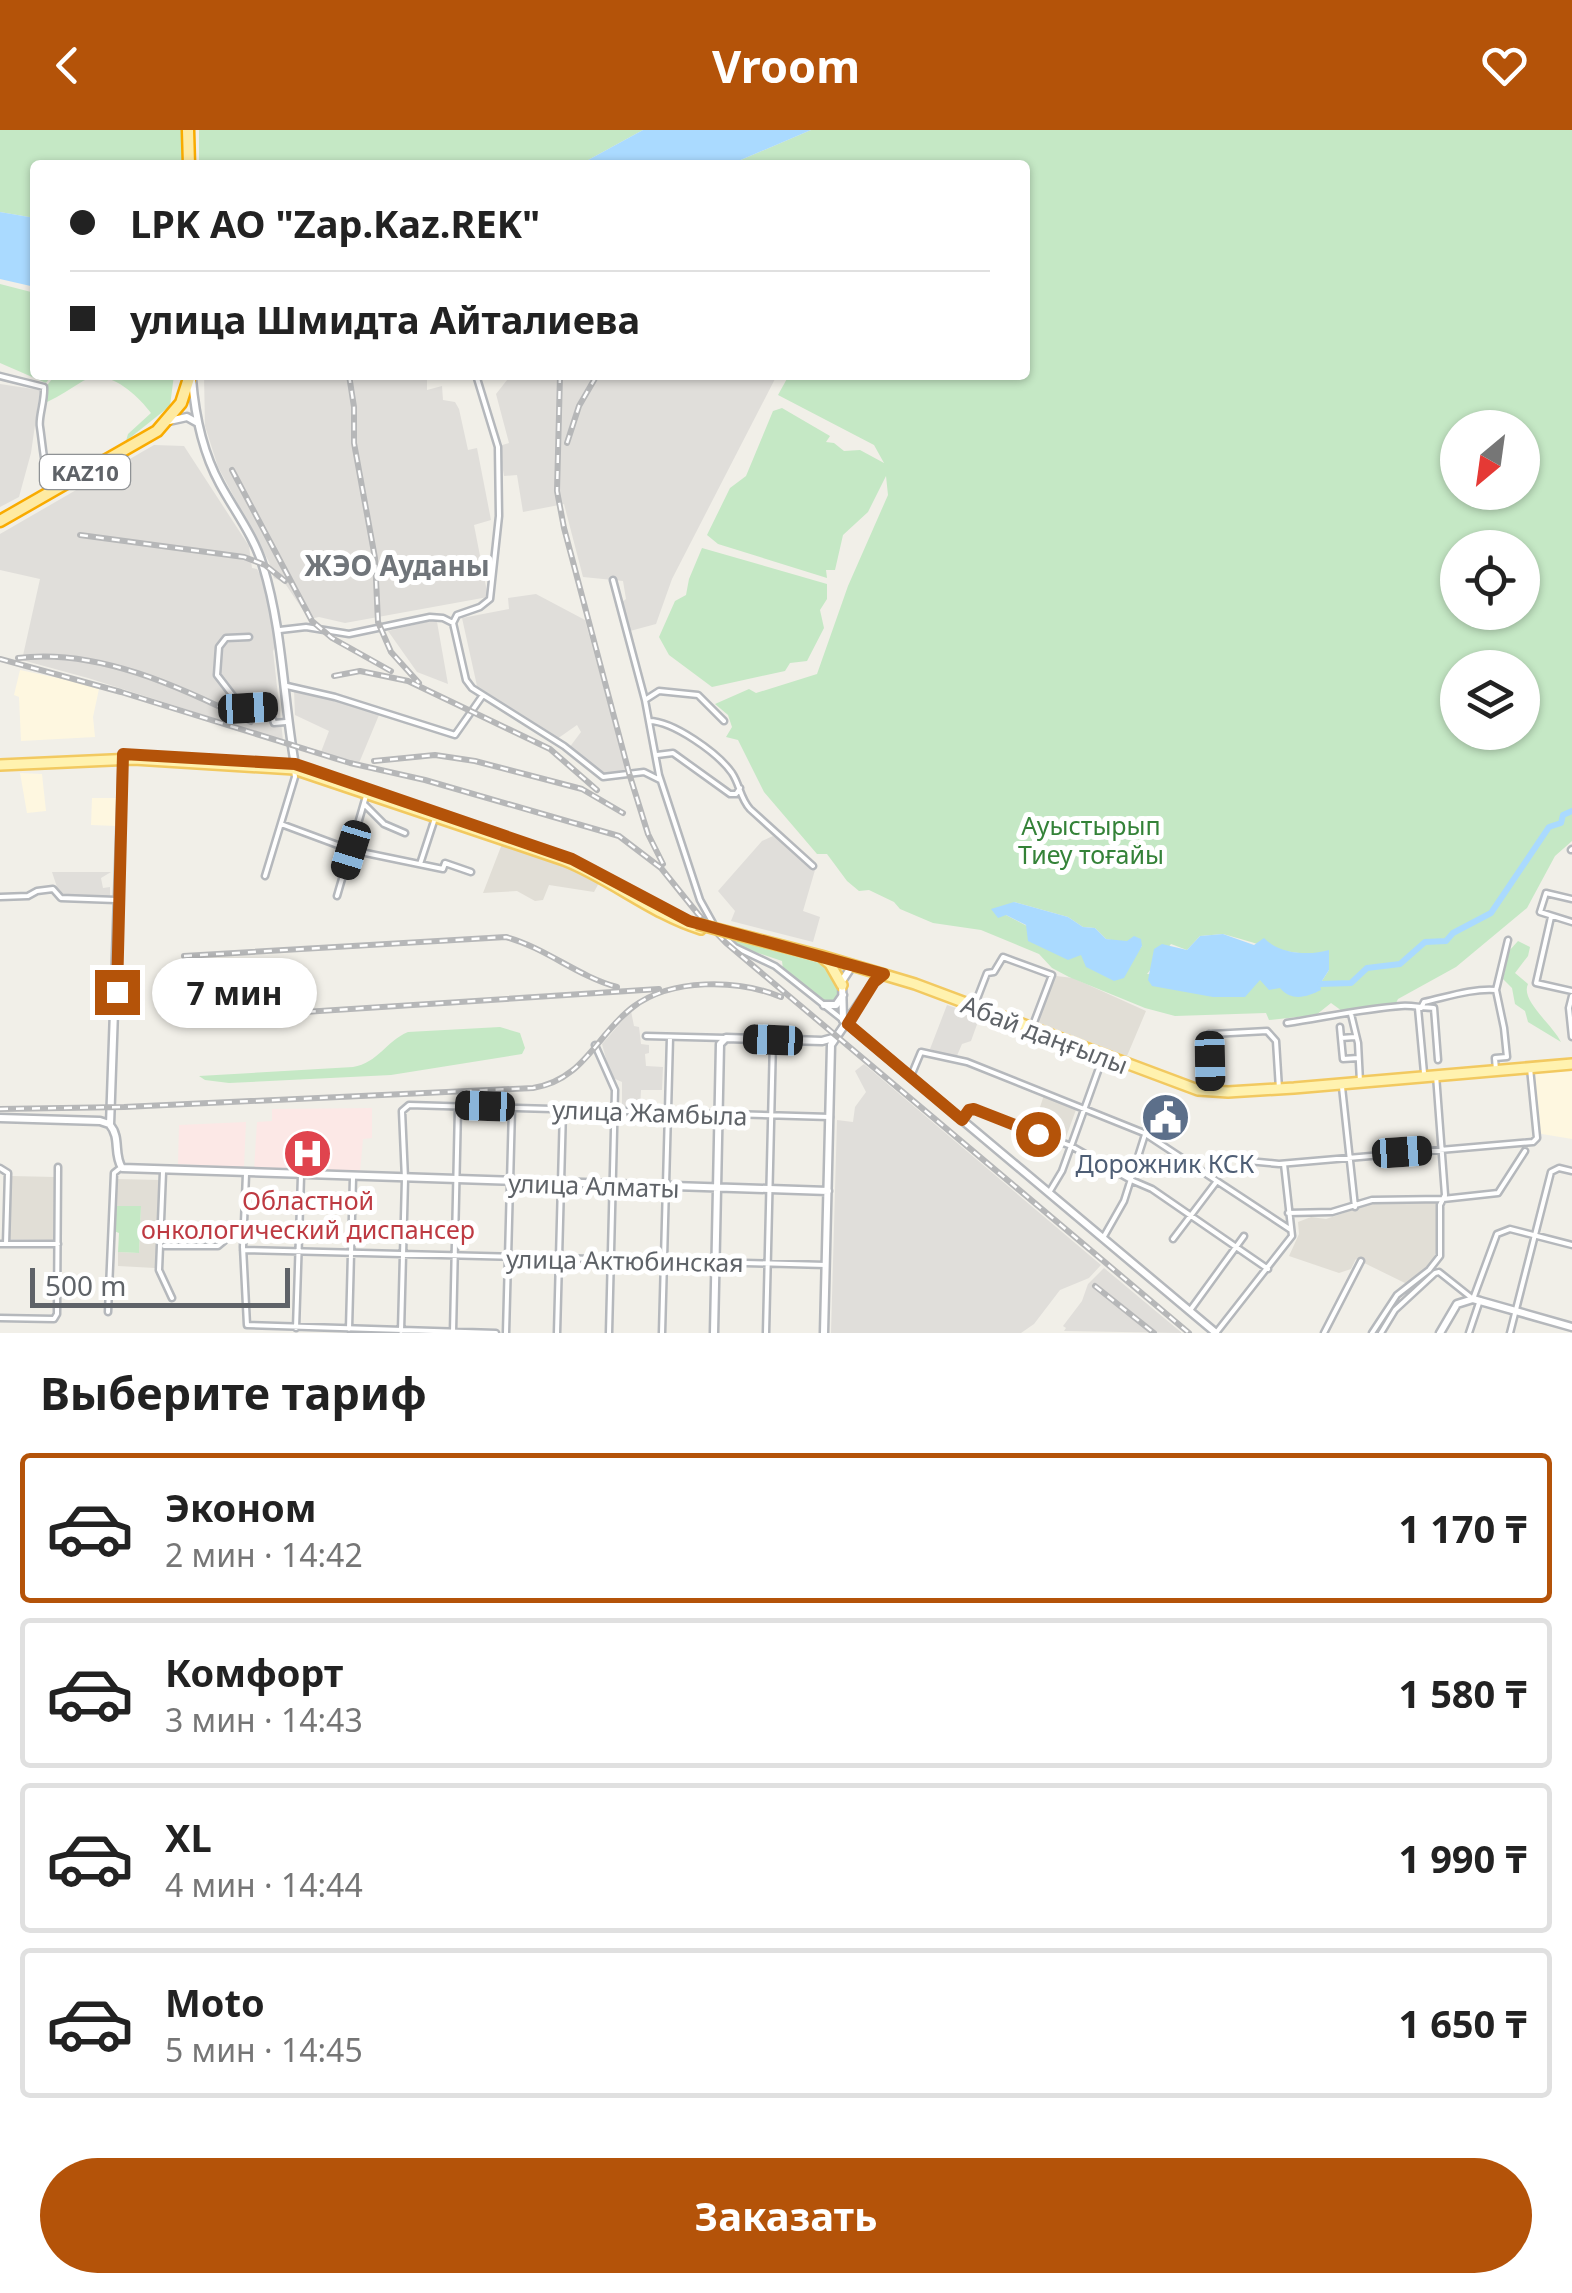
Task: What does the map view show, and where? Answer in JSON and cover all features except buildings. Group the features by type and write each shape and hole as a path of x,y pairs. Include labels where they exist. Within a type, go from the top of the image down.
{"highway":[{"path":"188,130 189,160"},
{"path":"169,420 189,380"},
{"name":"KAZ10","path":"0,521 157,431 169,420"}],"main road":[{"path":"0,762 123,757 294,766 436,814"},
{"path":"294,766 436,814"},
{"name":"Абай даңғылы","path":"436,814 584,864 699,926 884,974 1182,1086 1211,1091 1279,1088 1572,1064"},
{"path":"820,956 830,964 843,989"}],"street":[{"path":"0,376 44,387 40,427 46,475 53,490"},
{"path":"192,380 197,423 218,480 257,549 279,630 296,777 264,876"},
{"path":"478,380 498,446 498,534 490,599 457,616 454,624 466,680 603,777 644,772 655,776 664,789"},
{"path":"169,420 187,417 197,423"},
{"path":"613,580 664,789 700,900 712,924 735,947 775,966 846,1022 1216,1333 1289,1242 1284,1164"},
{"path":"279,630 306,627 348,634 430,617 454,624"},
{"path":"249,637 226,638 222,642 217,675 240,705 269,707 274,724 290,722"},
{"path":"287,686 455,736 483,695"},
{"path":"645,700 659,691 698,695 724,721"},
{"path":"650,721 669,726 707,749 731,772 742,800 765,826 813,866"},
{"path":"657,755 673,753 730,794 736,794 740,788"},
{"path":"110,1125 123,757"},
{"path":"337,896 368,791"},
{"path":"364,804 384,824 405,833"},
{"path":"420,864 436,814"},
{"path":"282,824 351,850 443,869 445,864 471,872"},
{"path":"0,897 53,890 62,898 120,900"},
{"path":"1572,900 1546,893 1540,912 1572,922"},
{"path":"1551,917 1536,983 1572,994 1572,1037"},
{"path":"1496,1070 1495,1058 1506,1057 1496,990 1508,940"},
{"path":"974,1007 987,973 994,972 1003,957 1014,958 1052,976 1032,1029"},
{"path":"824,1005 836,1005 852,965"},
{"path":"824,1333 834,1038 884,974"},
{"path":"843,989 846,1022"},
{"path":"1424,1076 1419,1008 1424,1002 1474,990 1496,990"},
{"path":"1288,1023 1408,1005 1434,1008 1438,1060"},
{"path":"1351,1014 1360,1082"},
{"path":"1340,1027 1343,1059 1358,1058"},
{"path":"1211,1091 1210,1034 1268,1031 1274,1038 1279,1088"},
{"path":"1420,1033 1436,1031"},
{"path":"646,1036 834,1038"},
{"path":"662,1333 670,1037"},
{"path":"1341,1038 1355,1037"},
{"path":"714,1333 720,1046 726,1038"},
{"path":"766,1333 773,1040"},
{"path":"595,1045 615,1090 609,1333"},
{"path":"911,1076 921,1052 929,1052 967,1062 1085,1108 1144,1133 1291,1230"},
{"path":"1049,1192 1062,1171 1103,1056"},
{"path":"1248,1161 1284,1164 1533,1142 1537,1138 1530,1068"},
{"path":"1372,1333 1397,1295 1440,1256 1443,1200 1436,1076"},
{"path":"1342,1083 1355,1206"},
{"name":"улица Жамбыла","path":"405,1179 402,1111 409,1105 830,1117"},
{"path":"452,1332 458,1105"},
{"path":"506,1333 512,1107"},
{"path":"557,1333 563,1109"},
{"path":"962,1120 974,1109 1071,1146 1152,1189 1268,1269"},
{"path":"0,1118 100,1121 116,1133 117,1160 122,1168 114,1173 108,1312"},
{"path":"1103,1238 1116,1220 1148,1125"},
{"path":"1288,1214 1332,1212 1372,1200 1443,1200 1498,1193 1525,1151"},
{"path":"0,1318 54,1319 58,1314 58,1167"},
{"path":"0,1168 8,1173 3,1244 58,1244"},
{"name":"улица Алматы","path":"122,1168 828,1192"},
{"path":"1510,1333 1551,1172 1559,1168 1572,1171"},
{"path":"163,1172 159,1270 172,1298"},
{"path":"246,1174 245,1323 258,1327 496,1333"},
{"path":"296,1328 301,1176"},
{"path":"349,1330 353,1178"},
{"path":"402,1331 405,1179"},
{"path":"1173,1239 1217,1181"},
{"path":"1468,1333 1497,1234 1510,1229 1572,1245"},
{"path":"162,1246 218,1246 224,1241 225,1232 244,1232"},
{"path":"1190,1311 1244,1236"},
{"name":"улица Актюбинская","path":"243,1250 826,1265"},
{"path":"1324,1333 1360,1261"},
{"path":"1382,1333 1394,1310 1439,1272 1477,1299 1572,1327"},
{"path":"1440,1333 1457,1304 1477,1299"}],"shaded area":[{"path":"204,380 427,380 427,390 442,386 443,400 455,402 459,409 468,450 477,448 491,520 474,525 488,597 345,623 319,617 309,619 284,582 274,578 218,467 205,426"},
{"path":"507,380 774,380 672,579 656,624 630,631 622,602 626,599 623,581 583,577 564,504 523,512 517,475 504,476 499,446 509,443 496,394"},
{"path":"0,384 40,390 31,453 19,497 0,507"},
{"path":"154,445 184,446 249,546 252,568 257,569 265,584 278,642 273,651 283,740 22,660 40,579 0,570 0,534"},
{"path":"536,594 585,620 626,769 605,776 569,748 581,732 577,725 557,739 477,686 462,618 509,609 508,598"},
{"path":"435,620 448,684 417,672 388,631"},
{"path":"20,670 96,686 99,689 93,717 95,737 21,741 19,697 14,695"},
{"path":"294,690 379,715 359,763 321,752 329,731 295,715"},
{"path":"20,773 42,774 46,811 27,813"},
{"path":"92,798 116,798 116,826 91,825"},
{"path":"773,836 815,870 803,911 820,917 813,942 731,921 735,911 718,891 762,841"},
{"path":"502,844 600,881 594,892 549,885 543,900 535,901 517,891 483,893"},
{"path":"52,872 111,872 101,878 103,888 110,887 110,898 60,896"},
{"path":"1056,976 1073,978 1146,1011 1127,1056 1037,1022"},
{"path":"947,1005 980,1016 971,1041 962,1044 956,1058 930,1049"},
{"path":"631,1011 634,1026 639,1027 641,1044 649,1045 646,1066 663,1067 662,1090 641,1090 640,1108 622,1107 622,1082 611,1077 602,1044"},
{"path":"864,1064 1101,1265 1089,1278 1060,1290 1034,1324 1021,1333 831,1333 837,1120 853,1122 855,1107 866,1092 855,1071"},
{"path":"1572,1064 1572,1139 1536,1133 1530,1068"},
{"path":"1044,1095 1077,1107 1065,1140 1033,1128"},
{"name":"Областной онкологический диспансер","path":"372,1108 372,1138 363,1139 360,1172 254,1170 257,1122 272,1121 272,1109"},
{"path":"246,1122 244,1167 178,1164 179,1125"},
{"path":"12,1176 55,1177 54,1240 8,1239"},
{"path":"116,1179 160,1180 155,1268 118,1266 118,1252 139,1253 141,1206 115,1206"},
{"path":"1437,1201 1438,1249 1429,1267 1407,1284 1356,1259 1351,1269 1339,1273 1289,1256 1299,1234 1298,1222 1311,1217 1326,1219 1376,1202"},
{"path":"1104,1268 1182,1333 1064,1331 1063,1326 1082,1301 1088,1284"}],"green space":[{"path":"0,130 182,130 182,160 30,160 30,217 0,212"},
{"path":"199,130 643,130 588,160 199,160"},
{"name":"Ауыстырып Тиеу тоғайы","path":"811,130 1572,130 1572,841 1555,856 1527,908 1456,967 1398,999 1395,1005 1342,1011 1331,1003 1316,1015 1269,1020 1266,1013 1175,1016 1145,1008 1069,977 1052,968 1039,954 981,930 933,923 869,890 859,891 827,854 817,854 764,792 738,740 726,737 732,727 728,715 715,704 749,689 756,693 817,674 848,586 888,495 886,476 868,512 843,535 835,570 826,570 827,578 718,544 707,535 730,488 746,476 773,411 782,408 830,436 826,442 844,451 860,450 884,463 874,445 778,395 786,380 1030,380 1030,160 741,160","holes":["1014,902 1068,917 1083,927 1095,928 1106,939 1142,946 1137,953 1082,955 1006,915","1223,934 1289,952 1328,951 1329,970 1320,984 1281,987 1260,980 1147,974 1171,944 1187,950 1200,936"]},
{"path":"0,284 30,292 30,376 0,363"},
{"path":"51,380 86,380 47,402 45,388"},
{"path":"112,380 173,380 170,406 126,441 128,434 151,413"},
{"path":"702,548 827,584 827,599 820,610 824,628 807,661 790,663 785,671 712,687 669,655 659,637 675,601 686,595"},
{"path":"732,939 823,964 837,982 834,1003 826,1003 783,969 782,961 740,947"},
{"path":"1518,941 1530,947 1515,973 1528,984 1533,1005 1561,1042 1528,1022 1525,1011 1515,1004 1512,988 1503,979 1509,951"},
{"path":"500,1027 520,1033 525,1048 522,1054 391,1075 229,1083 199,1076 353,1067 369,1061 408,1032"},
{"path":"115,1206 141,1206 139,1253 118,1252"}],"water":[{"path":"643,130 811,130 741,160 588,160"},
{"path":"0,212 30,217 30,286 0,279"},
{"path":"1014,902 1068,917 1083,927 1095,928 1106,939 1127,941 1134,936 1141,939 1142,946 1124,978 1114,981 1086,967 1081,955 1068,960 1028,941 1026,925 1006,915 998,918 991,909"},
{"path":"1223,934 1254,945 1264,938 1295,952 1329,950 1329,970 1320,984 1321,990 1295,997 1280,988 1269,990 1260,980 1245,997 1213,997 1152,986 1148,980 1154,949 1162,944 1187,950 1200,936"}],"waterway":[{"path":"1320,984 1351,983 1367,968 1400,964 1425,942 1446,941 1453,933 1491,913 1549,827 1561,823 1563,815 1572,811"}],"railway":[{"path":"350,380 354,443 375,558 378,622 391,652 419,683"},
{"path":"560,380 557,491 564,528 629,773 648,834 663,864"},
{"path":"567,443 579,406 594,380"},
{"path":"232,470 312,621 332,638 391,671"},
{"path":"80,535 244,557 265,565 285,581"},
{"path":"18,658 78,659 138,673 251,722"},
{"path":"0,659 350,763 425,780 619,836 661,868 726,943 1189,1333"},
{"path":"334,676 360,671 408,681 550,749 597,790"},
{"path":"374,761 435,755 475,761 582,789 623,813"},
{"path":"184,956 506,937 617,987"},
{"path":"0,1109 533,1088 565,1076 633,1007 666,991 685,986 725,985 781,997"},
{"path":"180,1020 659,989"},
{"path":"1095,1286 1154,1333"}],"place":[{"name":"Дорожник КСК","path":"1165,1117"},
{"name":"Областной онкологический диспансер","path":"308,1154"}],"district":[{"name":"ЖЭО Ауданы","path":"397,565"}],"route":[{"path":"117,992 123,754 295,764 572,859 689,921 884,974 874,982 848,1024 962,1120 974,1109 1038,1134"}]}
